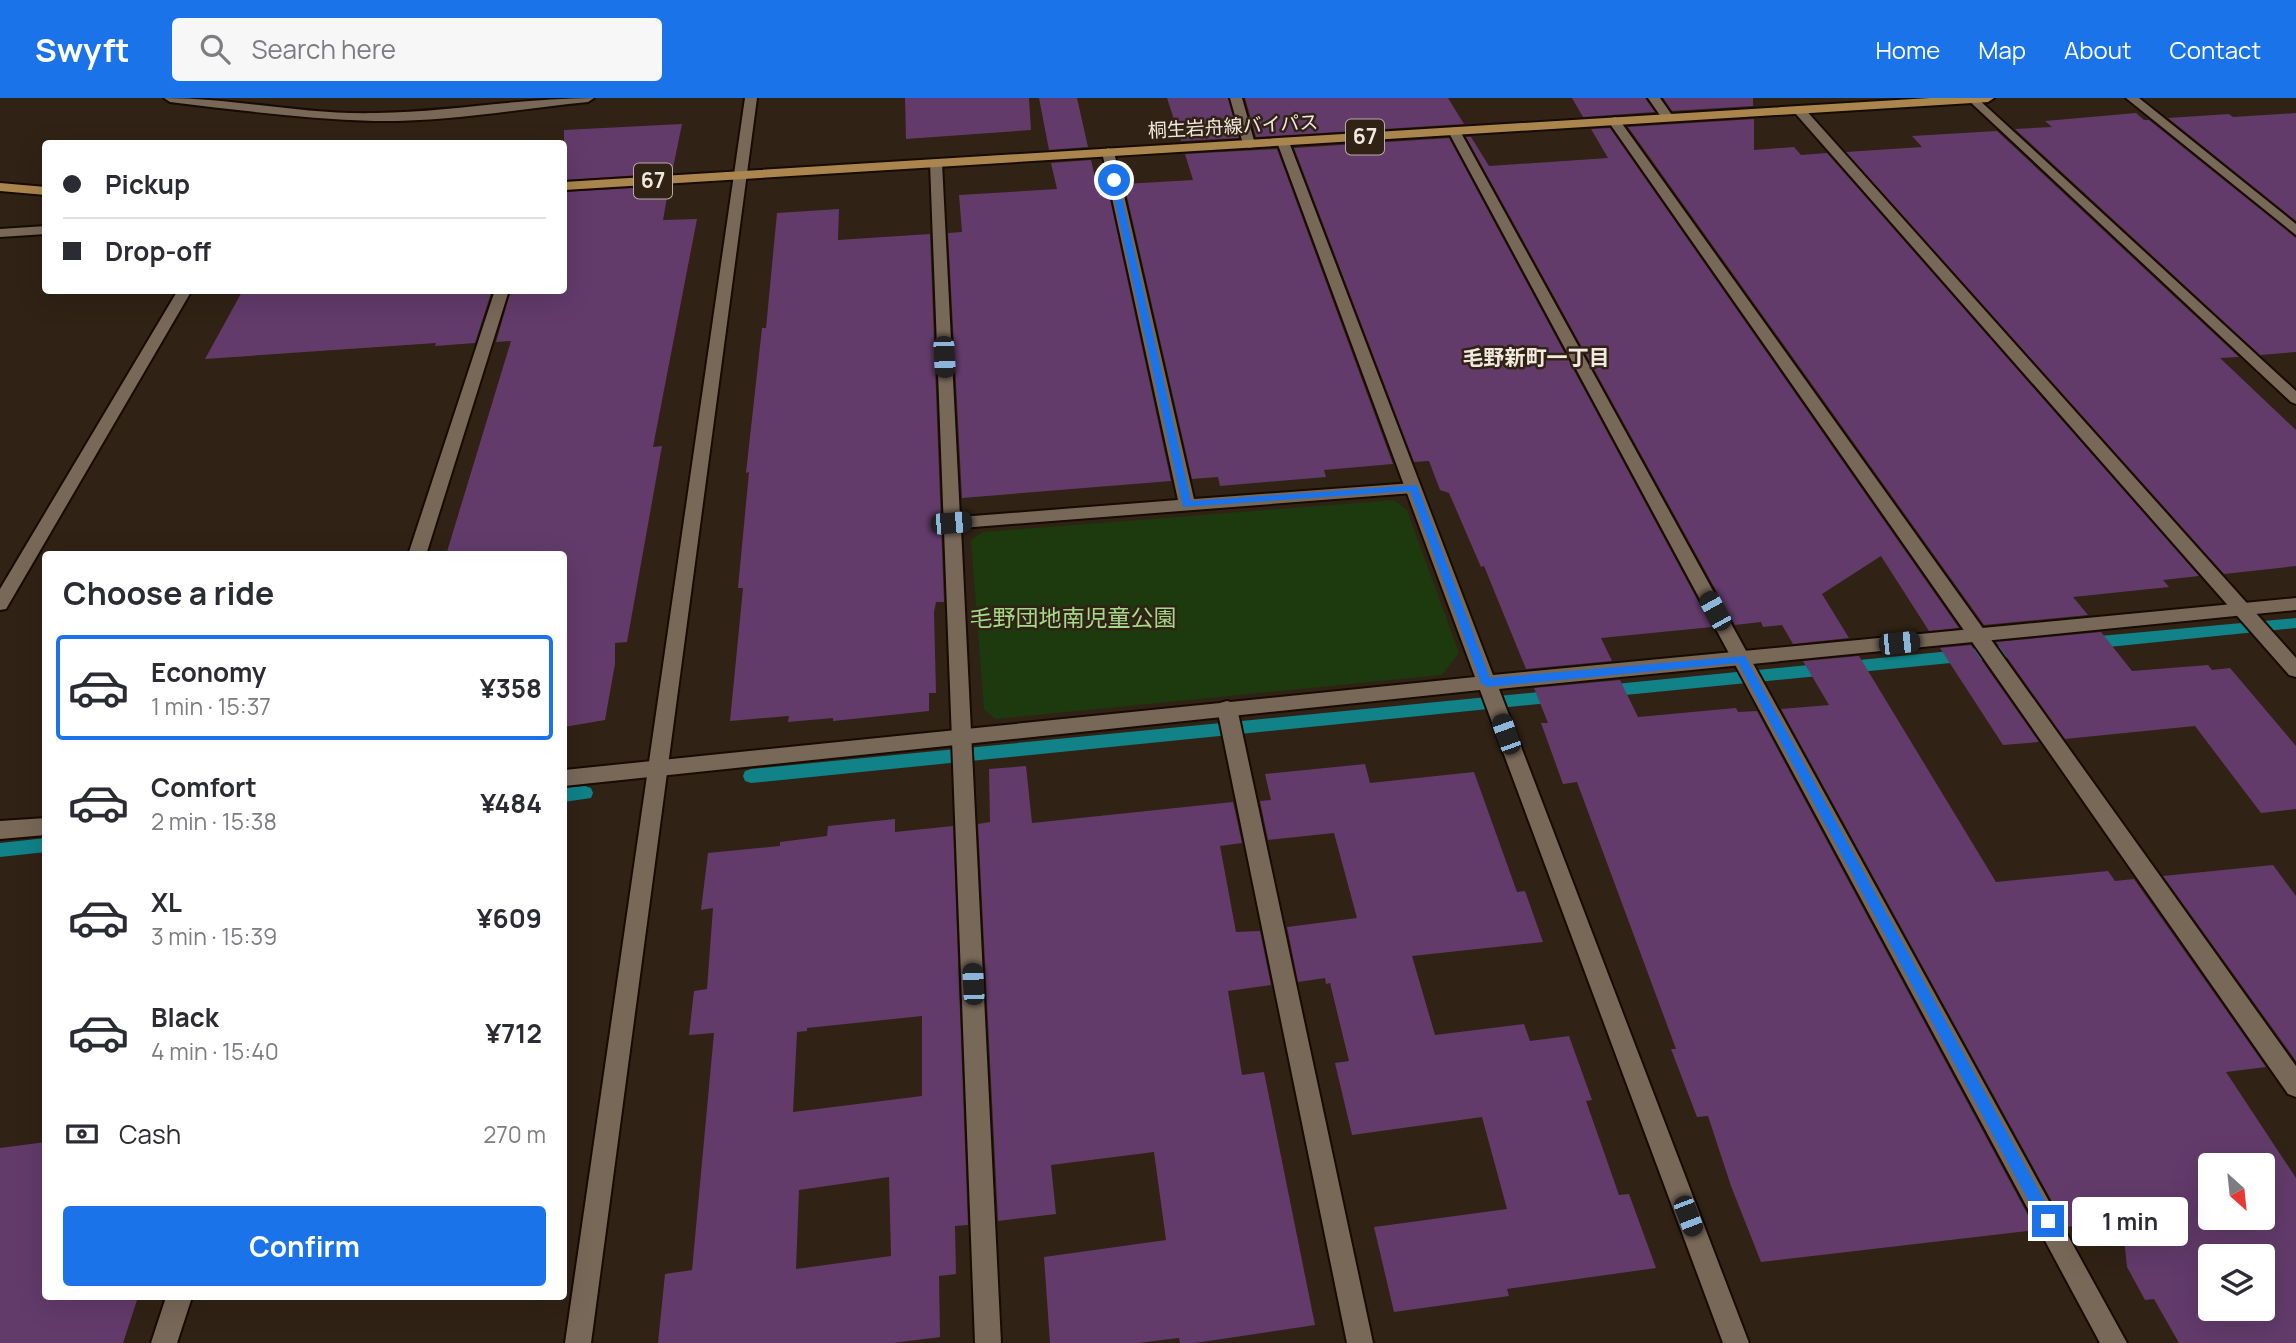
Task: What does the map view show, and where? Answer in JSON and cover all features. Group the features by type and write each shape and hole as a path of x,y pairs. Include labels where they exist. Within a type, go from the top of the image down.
{"main road":[{"name":"桐生岩舟線バイパス","path":"567,186 1988,98"},
{"path":"0,187 42,191"}],"street":[{"path":"170,98 267,110 375,117 478,110 587,98"},
{"path":"578,1343 751,98"},
{"path":"1236,98 1249,144"},
{"path":"1654,98 1668,118"},
{"path":"2132,98 2296,231"},
{"path":"1971,99 2296,399"},
{"path":"1799,110 2296,670"},
{"path":"1614,121 2296,1086"},
{"path":"1454,131 2114,1343"},
{"path":"1283,142 1736,1343"},
{"path":"1108,152 1187,504"},
{"path":"936,163 988,1343"},
{"path":"0,233 42,230"},
{"path":"0,604 183,294"},
{"path":"418,551 501,294"},
{"path":"951,523 1413,488"},
{"path":"567,778 1227,708 2296,604"},
{"path":"1227,708 1360,1343"},
{"path":"0,830 42,826"},
{"path":"164,1343 178,1300"}],"green space":[{"name":"毛野団地南児童公園","path":"1394,500 1407,510 1459,653 1442,675 996,719 984,710 971,540 983,532"}],"building":[{"path":"905,98 1029,98 1031,130 906,139"},
{"path":"1039,98 1077,98 1088,147 1049,150"},
{"path":"1167,98 1228,98 1239,138 1181,141"},
{"path":"1245,98 1448,98 1464,124 1256,137"},
{"path":"1572,98 1645,98 1655,112 1583,117"},
{"path":"1663,98 1753,98 1753,106 1672,111"},
{"path":"2136,113 2144,120 2149,120 2296,238 2296,352 2260,355 2015,129 2052,127 2045,121"},
{"path":"2296,113 2296,221 2168,118 2229,114 2233,117"},
{"path":"1754,119 1754,150 1794,147 1801,155 1827,153 2199,576 2163,580 2169,587 2073,597 2088,615 1984,625 1628,127"},
{"path":"682,124 672,173 567,180 567,140 564,140 564,130"},
{"path":"1610,128 1959,628 1929,631 1881,556 1822,594 1849,638 1793,644 1782,625 1763,627 1761,622 1735,625 1466,137 1471,137 1489,166 1608,158 1591,129"},
{"path":"1997,131 2239,357 2220,358 2296,430 2296,566 2224,574 1846,152 1922,147 1912,136"},
{"path":"1449,138 1712,627 1601,638 1612,661 1526,669 1484,566 1481,567 1449,493 1440,490 1429,461 1414,462 1294,148"},
{"path":"1277,149 1393,464 1324,470 1326,477 1220,486 1218,477 1192,479 1124,184 1193,180 1185,154"},
{"path":"1091,160 1097,186 1107,185 1171,481 962,498 948,233 962,232 959,195 1057,189 1051,163"},
{"path":"669,186 663,220 697,219 653,447 662,446 627,642 615,643 615,664 605,720 567,726 567,551 447,551 511,341 496,342 510,294 567,294 567,192"},
{"path":"839,209 838,240 930,234 944,602 936,602 934,612 936,693 929,693 929,711 833,721 833,718 788,722 789,716 730,721 743,588 738,588 749,472 746,473 762,328 766,328 777,213"},
{"path":"241,294 491,294 475,343 435,346 436,343 205,359"},
{"path":"2101,632 2132,671 2208,665 2212,670 2230,668 2296,746 2296,809 2261,813 2195,726 2065,739 1996,642"},
{"path":"1971,645 2039,742 2003,745 1940,648"},
{"path":"1859,656 1996,882 2108,871 2115,881 2134,879 2266,1067 2226,1072 2296,1178 2296,1343 2179,1343 2154,1299 2145,1300 2127,1267 2122,1220 2066,1227 1781,709 1829,705 1803,661"},
{"path":"1620,680 1638,717 1736,708 1738,712 1757,711 2036,1230 1761,1262 1731,1186 1708,1116 1697,1117 1671,1049 1676,1049 1577,782 1563,784 1541,723 1548,723 1534,688"},
{"path":"1365,764 1370,783 1474,772 1517,892 1525,891 1543,942 1412,956 1435,1035 1524,1024 1530,1041 1569,1036 1592,1100 1586,1101 1619,1195 1629,1194 1656,1268 1507,1289 1509,1296 1394,1312 1374,1227 1507,1209 1482,1117 1352,1135 1335,1063 1349,1061 1330,983 1326,984 1325,978 1298,982 1287,927 1357,918 1334,833 1268,840 1260,801 1271,800 1265,774"},
{"path":"1026,766 1032,823 1233,802 1242,843 1220,846 1236,932 1260,931 1271,985 1228,991 1242,1075 1264,1072 1315,1325 1195,1343 1180,1343 1179,1338 1138,1343 1050,1343 1044,1257 1166,1240 1154,1152 1051,1165 1056,1214 998,1221 978,824 990,822 989,769"},
{"path":"895,819 895,832 953,826 968,1225 955,1226 956,1274 939,1276 940,1337 893,1343 658,1343 665,1274 692,1270 714,1033 689,1035 694,991 707,989 713,908 701,910 708,853 780,846 780,842 827,836 828,826","holes":["922,1016 922,1096 793,1112 797,1032 807,1031 807,1028","889,1177 891,1256 796,1269 799,1190"]},
{"path":"2273,865 2296,896 2296,1061 2163,876"},
{"path":"42,1143 42,1300 137,1300 123,1343 0,1343 0,1148"}],"waterway":[{"path":"2089,643 2296,623"},
{"path":"1605,691 2022,650"},
{"path":"751,776 1559,696"},
{"path":"567,795 585,793"},
{"path":"0,850 42,845"}],"district":[{"name":"毛野新町一丁目","path":"1536,358"}],"route":[{"path":"1114,180 1187,504 1413,488 1487,683 1741,659 2048,1221"}]}
